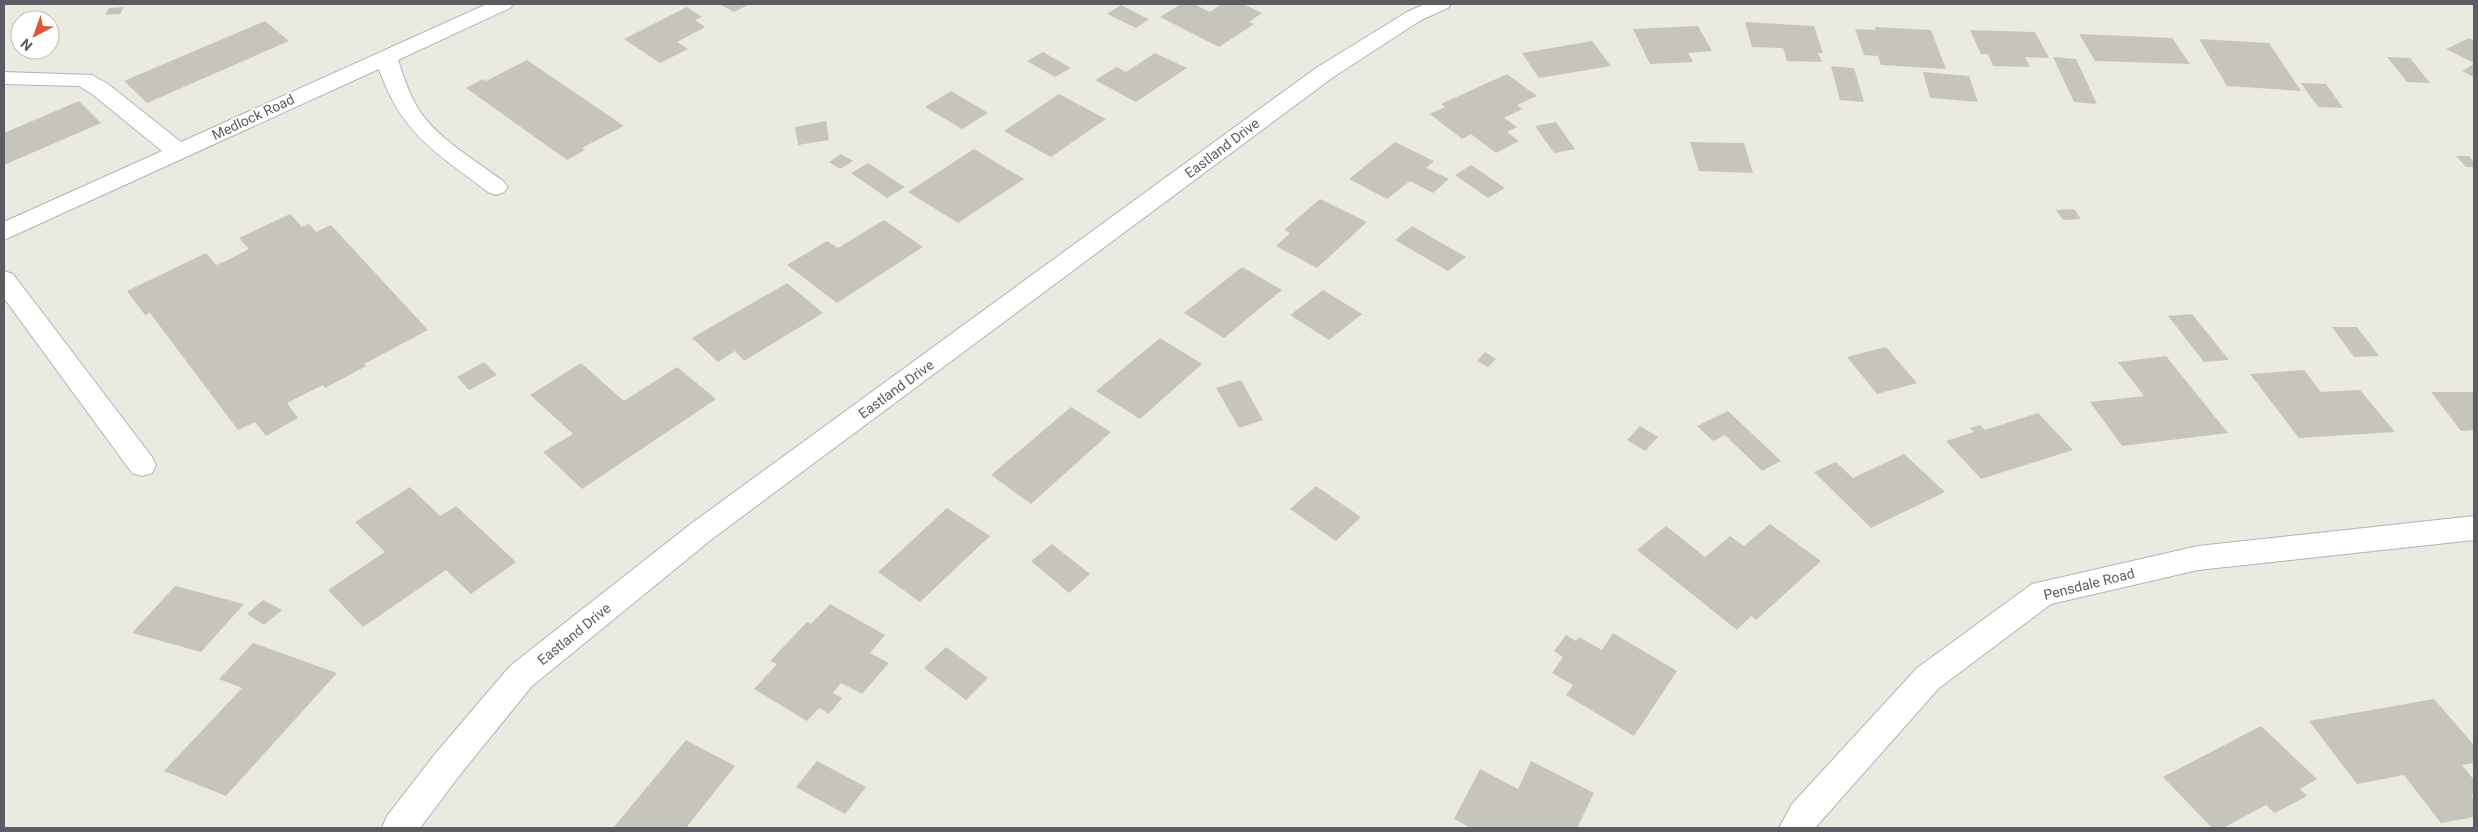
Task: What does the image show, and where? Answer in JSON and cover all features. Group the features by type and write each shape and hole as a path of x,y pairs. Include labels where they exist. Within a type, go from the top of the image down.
{"street":[{"name":"Medlock Road","path":"4,232 503,4"},
{"name":"Eastland Drive","path":"399,828 447,765 521,676 702,531 1324,73 1414,16 1441,4"},
{"path":"386,57 393,80 407,107 422,128 496,187"},
{"path":"4,78 84,80 100,89 178,152"},
{"path":"4,280 142,465"},
{"name":"Pensdale Road","path":"1796,828 1804,815 1928,678 2043,593 2198,558 2474,528"}],"building":[{"path":"719,4 750,4 734,12"},
{"path":"1181,4 1194,4 1210,12 1222,4 1243,4 1262,13 1249,22 1254,24 1219,47 1160,17"},
{"path":"1121,5 1149,19 1136,28 1107,14"},
{"path":"124,7 120,14 105,15 109,8"},
{"path":"687,7 702,17 695,20 705,27 677,42 688,49 660,63 624,39"},
{"path":"265,21 289,41 147,103 124,81"},
{"path":"1745,22 1814,26 1823,53 1818,53 1822,62 1787,61 1783,48 1752,47"},
{"path":"1698,26 1712,51 1688,53 1693,62 1650,64 1633,29"},
{"path":"1875,27 1931,30 1946,69 1881,65 1878,56 1864,55 1855,29 1876,30"},
{"path":"1970,30 2035,32 2049,58 2025,57 2030,67 1993,66 1988,54 1981,54"},
{"path":"2079,34 2172,38 2190,64 2095,61"},
{"path":"2469,38 2474,40 2474,63 2446,49"},
{"path":"2199,39 2269,43 2301,91 2227,86"},
{"path":"1592,41 1611,66 1539,78 1522,53"},
{"path":"1043,52 1071,68 1055,77 1027,61"},
{"path":"1155,53 1187,68 1136,102 1095,80 1117,67 1126,72"},
{"path":"2053,57 2076,59 2097,104 2074,102"},
{"path":"2387,57 2410,58 2430,83 2407,82"},
{"path":"527,60 624,126 582,148 585,150 567,160 466,88 483,79 486,81"},
{"path":"2474,64 2474,77 2462,71"},
{"path":"1831,66 1854,68 1864,102 1840,100"},
{"path":"1923,72 1969,76 1978,102 1930,98"},
{"path":"1507,74 1537,96 1517,105 1522,109 1504,118 1517,127 1507,132 1519,141 1496,153 1471,134 1462,139 1430,114 1445,107 1441,104"},
{"path":"2301,83 2326,84 2343,108 2318,107"},
{"path":"951,91 988,113 962,129 925,107"},
{"path":"1059,94 1106,119 1051,157 1004,131"},
{"path":"79,101 101,123 4,165 4,133"},
{"path":"826,121 829,140 798,145 795,127"},
{"path":"1556,122 1575,149 1554,153 1535,126"},
{"path":"1395,142 1434,161 1426,168 1449,179 1433,193 1410,181 1387,199 1349,179"},
{"path":"1690,142 1744,143 1753,173 1699,171"},
{"path":"974,149 1024,179 958,223 908,192"},
{"path":"841,154 853,161 840,169 829,162"},
{"path":"2456,156 2469,156 2474,162 2474,167 2466,167"},
{"path":"868,163 905,187 887,198 851,173"},
{"path":"1471,165 1505,188 1488,198 1455,175"},
{"path":"1320,199 1367,222 1317,268 1276,246 1290,233 1284,230"},
{"path":"2074,209 2081,219 2063,220 2056,210"},
{"path":"290,214 302,227 309,224 316,232 331,225 428,330 364,364 366,366 325,388 323,385 287,403 298,418 266,436 255,422 238,430 150,313 145,315 127,291 206,253 216,265 230,259 249,249 239,238"},
{"path":"884,220 923,247 837,303 787,265 827,241 838,248"},
{"path":"1412,226 1466,257 1448,271 1395,240"},
{"path":"1242,267 1282,290 1224,338 1184,313"},
{"path":"787,283 823,313 744,361 735,351 718,362 692,338"},
{"path":"1323,290 1362,314 1329,340 1290,315"},
{"path":"2192,314 2229,360 2204,362 2168,316"},
{"path":"2332,327 2357,327 2379,356 2354,357"},
{"path":"1160,338 1202,364 1140,419 1096,391"},
{"path":"1886,347 1917,383 1877,394 1847,357"},
{"path":"1485,352 1496,359 1488,367 1477,361"},
{"path":"2166,356 2228,433 2122,446 2090,402 2144,396 2118,362"},
{"path":"484,362 497,375 469,390 457,377"},
{"path":"581,363 624,401 677,367 716,399 582,489 543,452 573,434 530,395"},
{"path":"2304,370 2321,392 2360,390 2395,432 2299,438 2250,374"},
{"path":"1241,380 1263,420 1239,428 1216,388"},
{"path":"2431,392 2474,392 2474,430 2461,431"},
{"path":"1071,407 1111,432 1031,504 991,475"},
{"path":"1728,411 1781,461 1762,471 1725,435 1713,441 1697,426"},
{"path":"2038,413 2073,450 1981,479 1946,441 1974,432 1970,428 1980,425 1985,430"},
{"path":"1640,426 1658,437 1645,451 1627,440"},
{"path":"1904,454 1945,492 1871,528 1814,472 1836,462 1853,478"},
{"path":"1316,486 1361,517 1336,541 1290,509"},
{"path":"410,487 440,516 456,506 516,562 471,594 446,570 363,627 328,590 385,552 355,522"},
{"path":"947,508 990,536 920,602 878,572"},
{"path":"1770,524 1821,561 1756,620 1751,616 1737,630 1637,550 1666,526 1705,557 1730,536 1744,546"},
{"path":"1052,544 1090,574 1069,593 1031,561"},
{"path":"175,586 244,604 201,652 132,633"},
{"path":"263,600 282,610 264,625 247,614"},
{"path":"830,604 885,635 870,653 889,663 862,694 841,683 833,693 842,698 829,714 819,708 807,721 754,689 777,664 770,661 807,622 811,624"},
{"path":"1613,633 1677,671 1634,736 1566,695 1573,685 1552,673 1563,657 1554,651 1566,635 1576,641 1579,637 1602,650"},
{"path":"253,643 337,673 226,796 164,771 242,688 219,679"},
{"path":"946,647 988,678 966,700 924,668"},
{"path":"2434,699 2474,745 2474,763 2462,765 2474,780 2474,794 2471,795 2474,799 2474,817 2441,823 2404,775 2357,784 2309,721"},
{"path":"2261,726 2317,779 2300,789 2307,796 2275,813 2266,805 2223,828 2212,828 2163,777"},
{"path":"686,740 735,766 686,828 613,828"},
{"path":"817,761 866,787 845,814 796,787"},
{"path":"1531,761 1594,793 1577,828 1471,828 1454,819 1480,769 1518,789"}]}
